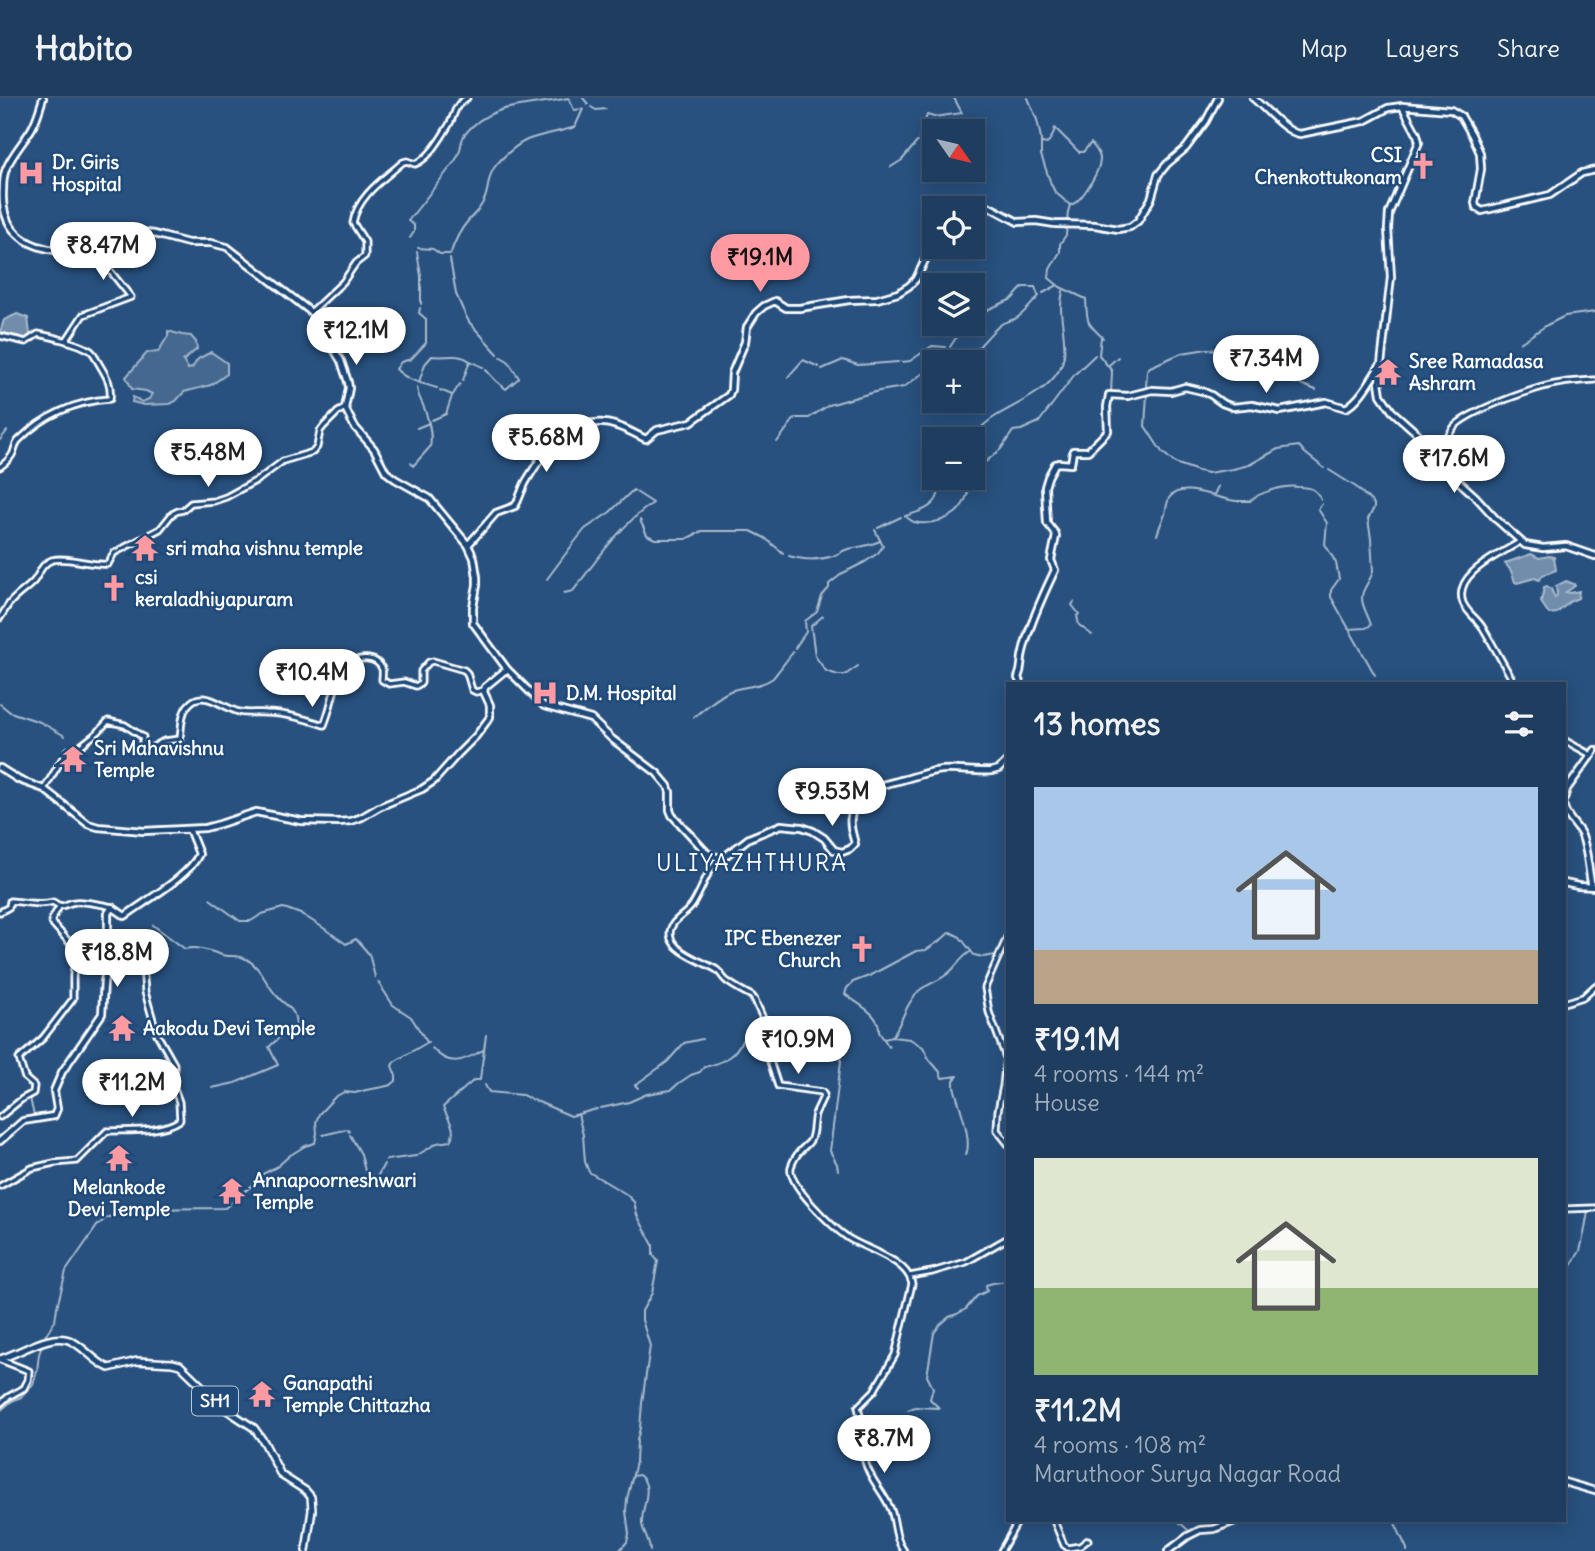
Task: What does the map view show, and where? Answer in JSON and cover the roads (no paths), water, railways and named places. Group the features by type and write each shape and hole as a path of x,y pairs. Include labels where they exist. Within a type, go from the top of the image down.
{"main road":[{"path":"43,98 32,128 6,168 2,194 3,214 9,225 24,241 51,251 93,252 109,234 128,230 188,243 216,243 227,247 311,312 341,361 349,388 345,408 349,419 374,449 386,472 429,498 468,545 474,558 477,577 472,607 473,623 507,669 544,706 591,719 657,773 668,786 670,810 673,815 707,853 721,857 762,831 781,825 813,831 824,838 834,850 842,852 855,844 850,824 851,813 860,796 878,785 942,770 992,772 1006,762"},
{"path":"985,205 1018,222 1095,225 1118,229 1130,227 1138,221 1151,199 1158,175 1186,148 1206,121 1218,98"},
{"path":"1253,98 1294,134 1364,121 1388,108 1402,106 1451,110 1461,116 1480,153 1481,169 1475,203 1482,211 1550,195 1582,173 1595,170"},
{"path":"1386,98 1388,108"},
{"path":"1402,106 1419,142 1390,213 1388,229 1391,277 1379,382 1381,395 1399,419 1419,435 1445,469 1525,545 1543,548 1566,546 1595,556"},
{"path":"468,545 496,513 515,506 544,451 568,420 589,424 602,422 646,439 657,430 691,422 729,395 732,373 745,342 747,327 764,306 775,301 786,308 800,308 849,300 877,299 898,293 916,279 927,259"},
{"path":"1020,682 1018,678 1023,668 1022,654 1055,570 1051,560 1056,536 1047,523 1045,492 1048,477 1057,463 1071,464 1073,451 1088,451 1107,432 1109,395 1128,396 1185,387 1211,395 1233,407 1252,405 1280,411 1326,402 1346,408 1363,391 1381,364"},
{"path":"0,768 19,780 44,789 93,826 132,831 205,828 256,812 301,821 351,821 429,786 483,728 491,714 485,687 507,669"},
{"path":"1566,792 1593,752"},
{"path":"1566,814 1583,839 1594,887 1566,883"},
{"path":"0,1141 23,1121 56,1113 54,1091 62,1072 102,1014 108,913 112,907 127,915 192,865 199,854 190,829"},
{"name":"SH1","path":"0,1359 61,1338 70,1340 109,1368 137,1361 176,1363 184,1367 215,1402 254,1428 284,1478 309,1493 312,1510 306,1551"},
{"path":"1566,1483 1595,1491"},
{"path":"1168,1551 1200,1530 1214,1529 1232,1522"}],"street":[{"path":"311,312 343,282 356,263 365,256 365,242 353,223 364,199 403,162 415,164 423,160 449,125 454,110 467,98"},
{"path":"66,341 83,315 131,297 93,252"},
{"path":"0,337 26,342 38,334 50,335 87,349 95,356 111,388 110,399 84,402 59,411 20,439 14,446 13,454 0,467"},
{"path":"1434,455 1439,452 1457,424 1478,412 1527,392 1561,383 1595,380"},
{"path":"0,618 8,605 35,580 40,569 53,560 89,565 108,564 114,553 160,529 172,514 191,503 226,497 259,479 283,461 310,454 317,447 320,431 345,408"},
{"path":"1514,682 1482,626 1469,614 1461,596 1465,581 1473,571 1521,541"},
{"path":"44,789 67,751 79,747 108,721 131,728 143,737 145,746 151,748 164,741 180,739 182,717 193,701 200,698 236,712 280,714 324,725 335,685 352,661 375,661 382,670 383,680 388,684 404,682 417,686 421,681 421,671 433,661 464,670 472,690 484,690"},
{"path":"1566,741 1593,752"},
{"path":"721,857 709,870 691,908 677,919 671,929 673,941 688,956 717,971 725,980 755,1000 774,1044 768,1056 778,1086 824,1094 815,1115 810,1142 799,1152 791,1169 792,1179 833,1226 849,1238 885,1256 910,1276 912,1284 895,1355 874,1391 858,1406 866,1462 871,1477 891,1511 894,1528 904,1551"},
{"path":"0,912 9,907 10,901 41,905 53,902 59,906 77,902 112,907"},
{"path":"0,1117 33,1093 34,1086 26,1078 19,1059 43,1038 73,999 72,976 76,952 52,923 59,906"},
{"path":"1006,939 985,993 1006,1058 997,1130 1006,1141"},
{"path":"0,1185 32,1168 77,1161 109,1130 134,1132 158,1128 180,1120 179,1102 174,1088 174,1064 157,1034 145,992 142,964 136,958 107,958"},
{"path":"1566,1002 1583,997 1595,986"},
{"path":"1566,1209 1595,1208"},
{"path":"910,1276 966,1262 1006,1239"},
{"path":"0,1359 29,1371 30,1374 24,1388 0,1404"},
{"path":"1002,1551 1017,1522"},
{"path":"1054,1522 1064,1545 1068,1548 1080,1546 1088,1540"}],"waterway":[{"path":"410,238 414,225 408,221 455,160 463,137 475,123 500,110 568,98"},
{"path":"583,98 588,104"},
{"path":"919,138 927,115 934,117 962,113 954,98"},
{"path":"1028,98 1037,120 1041,155 1051,184 1055,192 1070,205 1066,235 1050,269 1049,278 1060,287 1086,299 1089,322 1103,338"},
{"path":"450,255 462,228 484,200 492,172 501,160 527,140 575,127 583,109 574,110 569,99"},
{"path":"591,107 596,110 606,109"},
{"path":"1042,143 1047,144 1055,128 1079,152 1083,152 1091,143 1099,154 1094,177 1085,192 1071,205"},
{"path":"891,167 902,160 917,142"},
{"path":"418,248 450,254"},
{"path":"417,252 421,276 421,304"},
{"path":"450,259 456,294 469,322 498,354"},
{"path":"1043,293 1056,286"},
{"path":"985,311 1012,299 1023,287 1035,287 1038,295"},
{"path":"981,427 1036,393 1054,377 1064,356 1061,307 1063,291"},
{"path":"975,350 1000,325 1022,314 1039,296"},
{"path":"420,308 419,313 426,319 426,343 411,359 401,362 396,369 410,379 437,388"},
{"path":"1520,343 1565,316 1595,312"},
{"path":"950,347 957,336"},
{"path":"1101,337 1099,355 1112,371 1111,393"},
{"path":"902,362 910,361 932,346 945,347"},
{"path":"1146,388 1147,370 1150,367 1182,353 1207,349 1234,353 1259,372 1316,390"},
{"path":"985,462 1001,449 1013,431 1039,422 1075,374 1095,355"},
{"path":"419,382 425,364 432,356 456,356 470,361"},
{"path":"486,370 506,389 519,378 508,361 501,357"},
{"path":"1109,365 1118,357"},
{"path":"788,377 803,360 819,367"},
{"path":"822,369 843,360 858,365 898,362"},
{"path":"463,380 470,361 483,367"},
{"path":"777,442 795,418 809,418 829,405 904,387 922,374"},
{"path":"432,420 446,414 452,396 460,384"},
{"path":"411,463 413,466 430,447 431,442 428,420 417,387"},
{"path":"440,390 452,395"},
{"path":"1147,394 1145,426 1162,452 1175,463 1208,473 1249,465 1278,449 1299,446 1324,468"},
{"path":"417,428 429,423"},
{"path":"0,440 7,431"},
{"path":"1329,470 1356,487 1374,504 1368,519 1373,571 1362,596 1371,625 1348,629"},
{"path":"1214,495 1218,486"},
{"path":"1238,501 1250,501 1280,488 1298,487"},
{"path":"1300,487 1313,489 1321,500"},
{"path":"547,579 585,529 610,512 633,490 653,503 620,532 573,591 564,593"},
{"path":"905,516 933,503 938,490"},
{"path":"905,516 920,523 948,517 963,504 968,490"},
{"path":"1157,535 1169,498 1175,493 1201,492 1237,501"},
{"path":"1322,504 1318,509 1327,523 1325,544 1336,563 1339,579 1331,590 1331,597 1375,675"},
{"path":"878,528 901,517"},
{"path":"640,520 647,535 655,539 686,539 702,531 751,531 765,538 783,553"},
{"path":"795,648 806,632 805,621 817,612 829,584 878,553 883,546 875,530"},
{"path":"789,556 822,559 880,541"},
{"path":"1074,602 1072,605 1079,614 1079,625 1092,635"},
{"path":"823,616 811,626 815,656 826,671 838,675 845,675 858,666"},
{"path":"694,717 730,691 773,678 793,652"},
{"path":"0,704 10,712 40,722 65,736"},
{"path":"5,907 9,898 23,900"},
{"path":"210,899 240,921 251,921 262,914 283,908 303,915 346,944 356,939 369,954 375,977"},
{"path":"27,900 52,900"},
{"path":"50,919 55,905"},
{"path":"51,925 74,951 70,998 55,1018"},
{"path":"153,925 185,949 204,949 250,961 293,1013 296,1031 280,1037 269,1047 278,1065 235,1083 212,1088"},
{"path":"889,1047 872,1015 845,994 853,982 916,951 926,950 950,932 960,937 974,955 996,955"},
{"path":"884,1039 892,1037 916,994 949,973 970,952"},
{"path":"1001,955 1006,956"},
{"path":"689,957 715,971 724,982"},
{"path":"378,982 393,1005 411,1017 427,1042"},
{"path":"601,1108 629,1102 647,1094 671,1090 704,1067 732,1055 748,1029 763,1025 749,999 737,990"},
{"path":"21,1074 17,1055 32,1045 53,1021"},
{"path":"768,1024 773,1022 811,1025 832,1038 842,1053 830,1151 838,1170"},
{"path":"480,1079 486,1035"},
{"path":"892,1037 910,1039 923,1047 942,1078 958,1076 954,1080 954,1086 968,1140 966,1155"},
{"path":"638,1088 635,1085 667,1062 684,1043 702,1039"},
{"path":"44,1338 55,1321 66,1271 97,1226 106,1218 132,1209 225,1208 261,1175 305,1146 315,1143 319,1114 335,1097 344,1092 355,1093 391,1085 396,1081 392,1066 394,1062 428,1042"},
{"path":"432,1048 444,1058 457,1061 483,1050"},
{"path":"23,1077 32,1087 31,1092"},
{"path":"386,1160 416,1156 437,1143 450,1141 453,1132 443,1107 474,1080 480,1080"},
{"path":"485,1085 489,1092 522,1095 571,1116 597,1109"},
{"path":"30,1098 34,1116"},
{"path":"578,1114 589,1172 626,1194 634,1202 637,1215 653,1245 653,1255 658,1261 652,1293 642,1311 650,1346 636,1462 627,1499 629,1534 627,1542 619,1551"},
{"path":"323,1135 348,1129 349,1132"},
{"path":"350,1135 361,1154 365,1171 375,1178 384,1164"},
{"path":"1566,1274 1580,1251 1588,1211 1595,1210"},
{"path":"908,1410 915,1407 939,1408 930,1399 933,1388 927,1376 934,1333 940,1325 966,1309 977,1296 987,1291 986,1285 1006,1281"},
{"path":"0,1411 21,1397 33,1384 43,1343"},
{"path":"633,1476 639,1475 646,1485 642,1524 650,1551"},
{"path":"1179,1522 1189,1531"},
{"path":"1394,1522 1407,1551"}],"place":[{"name":"CSI Chenkottukonam","path":"1423,166"},
{"name":"Dr. Giris Hospital","path":"31,173"},
{"name":"Sree Ramadasa Ashram","path":"1388,372"},
{"name":"sri maha vishnu temple","path":"145,548"},
{"name":"csi keraladhiyapuram","path":"114,588"},
{"name":"D.M. Hospital","path":"545,693"},
{"name":"Sri Mahavishnu Temple","path":"73,759"},
{"name":"IPC Ebenezer Church","path":"862,949"},
{"name":"Aakodu Devi Temple","path":"122,1028"},
{"name":"Melankode Devi Temple","path":"119,1158"},
{"name":"Annapoorneshwari Temple","path":"232,1191"},
{"name":"Ganapathi Temple Chittazha","path":"262,1394"}],"district":[{"name":"ULIYAZHTHURA","path":"752,863"}]}
